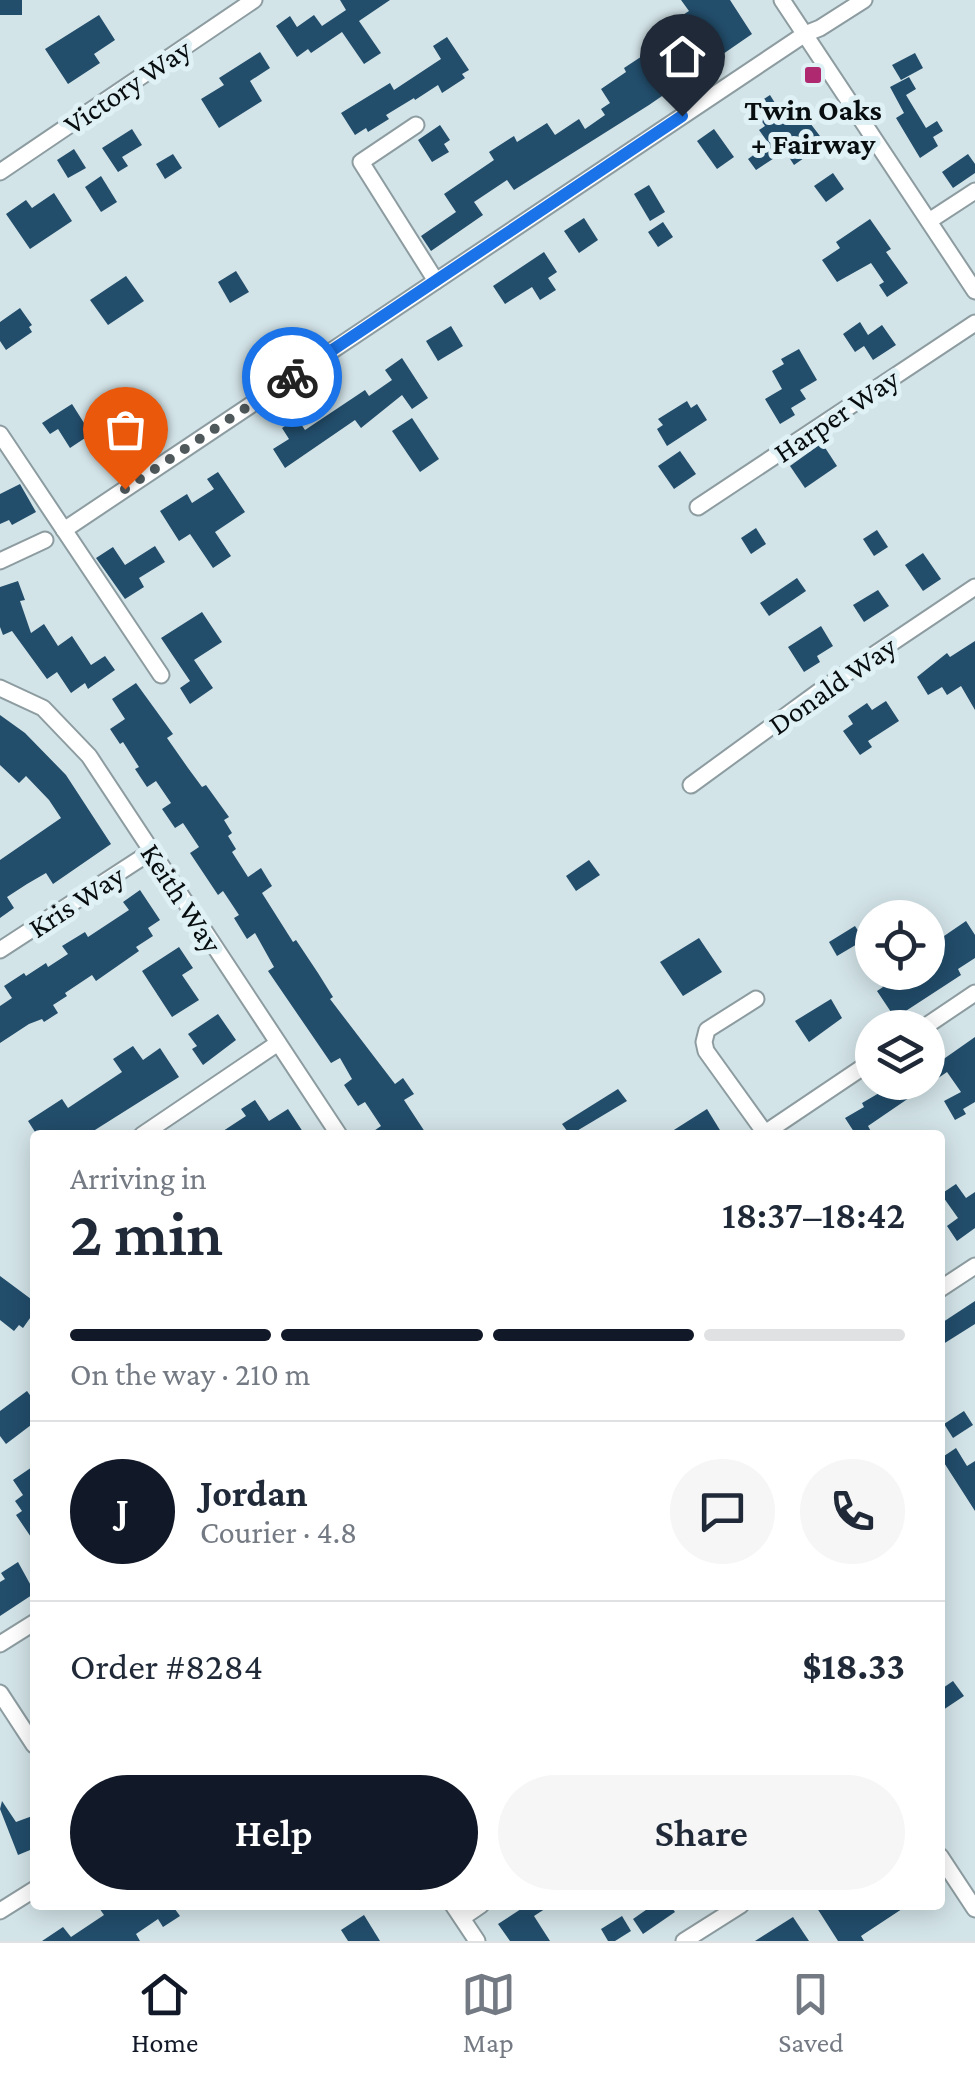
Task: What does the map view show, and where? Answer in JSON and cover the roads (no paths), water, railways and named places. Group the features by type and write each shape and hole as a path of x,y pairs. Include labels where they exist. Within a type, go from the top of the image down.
{"street":[{"name":"Victory Way","path":"0,172 254,0"},
{"path":"782,0 975,291"},
{"path":"64,530 805,34 864,0"},
{"path":"416,125 361,162 436,281"},
{"path":"929,221 975,192"},
{"name":"Harper Way","path":"698,507 975,322"},
{"path":"0,434 162,675"},
{"path":"0,561 45,540"},
{"name":"Donald Way","path":"691,785 817,693 975,588"},
{"name":"Keith Way","path":"0,688 43,708 89,756 336,1130"},
{"name":"Kris Way","path":"0,950 152,852"},
{"path":"945,1013 975,993"},
{"path":"756,999 708,1030 704,1042 706,1051 761,1130"},
{"path":"149,1130 278,1044"},
{"path":"770,1130 855,1072"},
{"path":"945,1286 975,1266"},
{"path":"0,1644 30,1625"},
{"path":"0,1693 30,1739"},
{"path":"945,1863 975,1908"},
{"path":"0,1911 30,1892"},
{"path":"684,1941 733,1910"},
{"path":"458,1911 477,1941"}],"place":[{"name":"Twin Oaks + Fairway","path":"813,75"}]}
